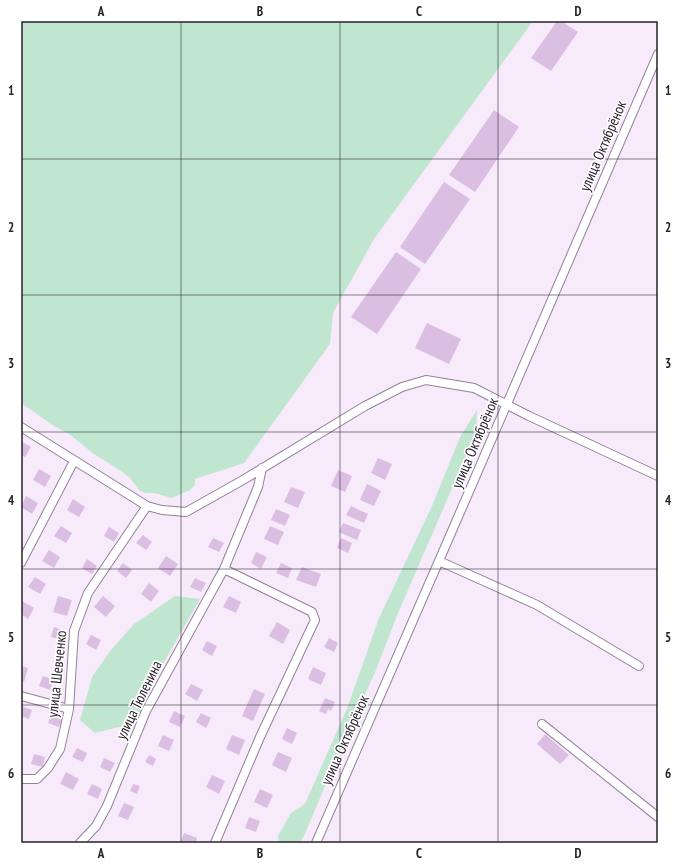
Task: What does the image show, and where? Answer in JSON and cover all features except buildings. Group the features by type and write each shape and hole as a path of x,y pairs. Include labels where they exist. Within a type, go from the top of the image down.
{"street":[{"name":"улица Октябрёнок","path":"316,843 658,54"},
{"path":"21,427 146,506 162,510 186,512 216,496 365,406 402,388 426,380 474,388 529,416 658,476"},
{"path":"21,563 74,461"},
{"name":"улица Тюленина","path":"80,843 96,826 107,806 146,711 224,569 258,487 262,468"},
{"name":"улица Шевченко","path":"21,779 37,779 48,768 60,749 69,709 74,631 88,593 146,506"},
{"path":"439,562 537,604 639,666"},
{"path":"215,843 260,736 315,620 312,612 224,569"},
{"path":"21,696 69,709"},
{"path":"542,724 658,817"}],"green space":[{"path":"21,21 533,21 374,239 333,313 330,344 244,463 195,479 195,485 190,490 172,498 154,493 145,493 139,490 130,478 121,471 94,454 69,434 54,426 21,403"},
{"path":"477,410 476,433 304,836 299,843 279,843 278,836 291,813 305,804 348,706 379,618 432,506 460,437"},
{"path":"175,596 200,599 163,664 135,723 95,733 80,720 92,677 111,650 134,624"}]}
